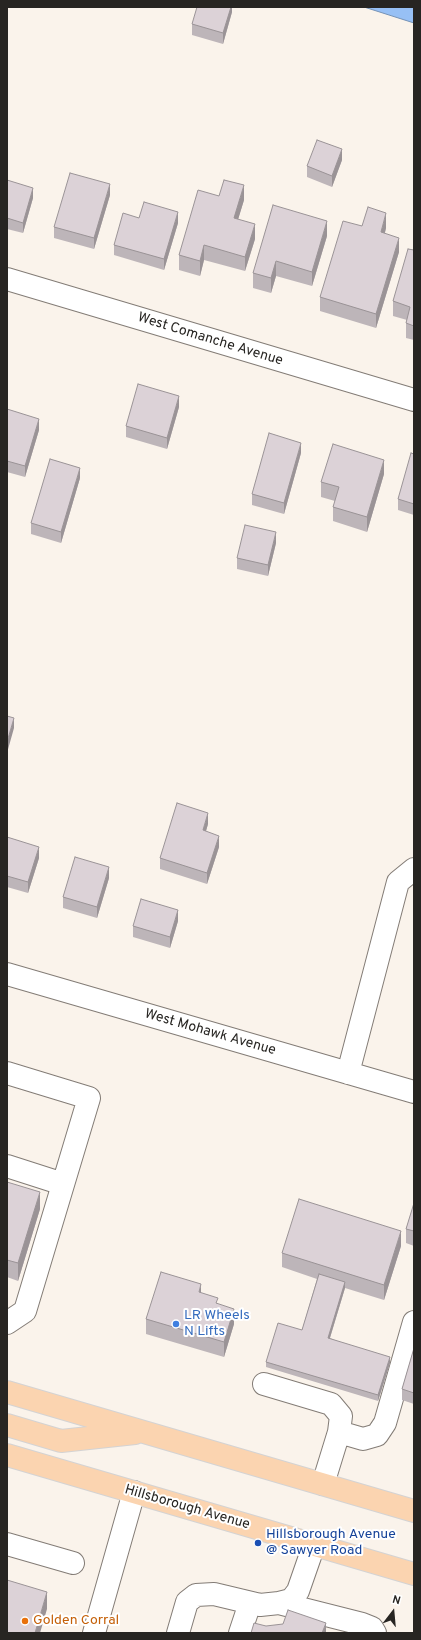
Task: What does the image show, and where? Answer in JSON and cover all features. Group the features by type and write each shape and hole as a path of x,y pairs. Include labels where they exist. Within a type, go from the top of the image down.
{"main road":[{"path":"7,1392 414,1511"},
{"path":"7,1425 61,1441 146,1432"},
{"name":"Hillsborough Avenue","path":"7,1455 414,1574"}],"street":[{"name":"West Comanche Avenue","path":"7,279 414,400"},
{"path":"348,1073 398,882 414,869"},
{"name":"West Mohawk Avenue","path":"7,974 414,1092"},
{"path":"7,1073 89,1098 25,1311 7,1323"},
{"path":"7,1166 63,1184"},
{"path":"339,1432 363,1439 377,1436 385,1423 414,1322"},
{"path":"264,1384 331,1404 341,1416 339,1432 323,1484"},
{"path":"94,1633 134,1492"},
{"path":"7,1544 74,1563"},
{"path":"178,1633 187,1602 196,1595 214,1594 260,1605 291,1600 298,1591 314,1545"},
{"path":"240,1633 250,1603"},
{"path":"279,1603 362,1624 372,1628 375,1633"}],"water":[{"path":"364,7 414,7 414,23"}],"building":[{"path":"197,7 231,7 223,33 192,24"},
{"path":"317,140 342,149 332,176 307,166"},
{"path":"70,173 110,184 94,238 54,227"},
{"path":"7,180 33,188 23,223 7,218"},
{"path":"224,180 244,185 234,218 255,224 245,257 204,245 200,261 179,255 198,190 219,196"},
{"path":"144,202 178,212 164,259 114,245 123,213 139,218"},
{"path":"273,205 327,221 312,272 276,261 271,278 253,273"},
{"path":"368,207 386,213 381,232 399,238 376,314 320,297 343,221 362,226"},
{"path":"408,249 414,250 414,326 406,323 410,307 393,301"},
{"path":"138,384 179,396 167,438 126,426"},
{"path":"7,409 39,419 25,466 7,461"},
{"path":"269,433 301,443 284,503 252,494"},
{"path":"333,444 384,460 367,517 333,507 339,487 321,482"},
{"path":"411,453 414,454 414,504 398,499"},
{"path":"50,459 80,468 61,532 31,523"},
{"path":"245,525 276,532 268,565 237,558"},
{"path":"7,716 14,718 7,742"},
{"path":"177,803 208,813 203,830 219,836 207,873 160,858"},
{"path":"7,837 39,847 28,882 7,876"},
{"path":"75,857 109,867 97,907 63,897"},
{"path":"141,899 178,910 170,937 133,926"},
{"path":"7,1182 40,1192 18,1263 7,1260"},
{"path":"299,1199 401,1231 384,1285 282,1253"},
{"path":"414,1203 414,1231 406,1229"},
{"path":"161,1272 201,1284 199,1292 218,1298 216,1303 234,1309 224,1342 146,1319"},
{"path":"319,1274 345,1282 328,1338 390,1357 378,1395 266,1362 278,1323 302,1330"},
{"path":"414,1348 414,1393 402,1389"},
{"name":"Golden Corral","path":"7,1580 47,1592 35,1633 7,1633"},
{"path":"288,1610 326,1623 322,1633 251,1633 254,1623 266,1626 283,1624"}],"place":[{"name":"LR Wheels N Lifts","path":"176,1324"},
{"name":"Hillsborough Avenue @ Sawyer Road","path":"258,1543"},
{"name":"Golden Corral","path":"25,1621"}]}
